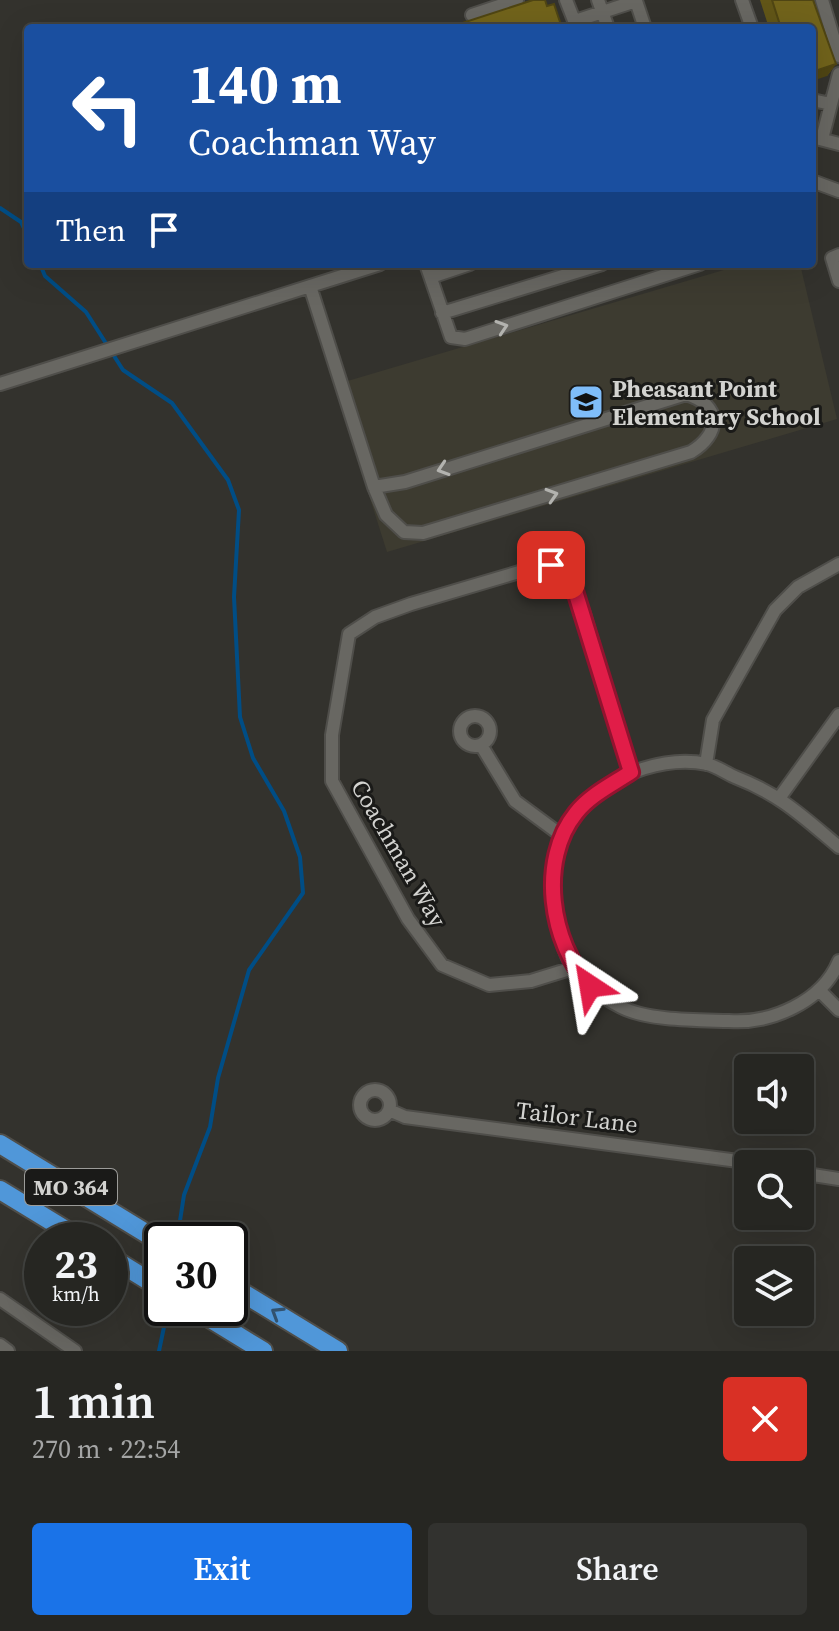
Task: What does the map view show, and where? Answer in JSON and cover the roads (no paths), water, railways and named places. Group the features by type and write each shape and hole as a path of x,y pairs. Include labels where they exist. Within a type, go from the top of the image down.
{"highway":[{"name":"MO 364","path":"0,1144 144,1232"},
{"name":"MO 364","path":"0,1190 52,1222"},
{"path":"248,1296 338,1351"},
{"path":"222,1326 263,1351"}],"street":[{"path":"472,15 517,0"},
{"path":"566,0 576,24"},
{"path":"577,24 600,6 636,0 644,24"},
{"path":"742,0 751,24"},
{"path":"822,0 839,56"},
{"path":"839,74 817,138 839,144"},
{"path":"816,101 831,104"},
{"path":"816,182 839,191"},
{"path":"839,255 832,258 839,281"},
{"path":"0,384 151,339 367,268"},
{"path":"442,313 589,268"},
{"path":"428,270 451,337 465,339 687,268"},
{"path":"310,286 374,487 386,515 404,532 423,533 477,518 691,452 707,443 713,431 713,417 707,406 686,394 405,482 374,487"},
{"path":"706,764 713,720 775,610 798,587 839,564"},
{"name":"Coachman Way","path":"573,968 531,981 489,985 442,965 408,919 332,781 332,735 349,634 375,617 411,604 526,570 551,565 562,569 571,578 584,614 631,772"},
{"path":"780,797 839,715"},
{"path":"825,736 839,743"},
{"path":"481,745 515,801 561,835"},
{"path":"839,847 780,797 706,764 666,765 631,772 589,800 561,835 553,884 560,929 573,968 590,986 623,1009 676,1019 759,1021 820,991 839,961"},
{"path":"820,991 839,1010"},
{"name":"Tailor Lane","path":"389,1110 405,1117 734,1160"},
{"path":"814,1175 839,1179"},
{"path":"0,1299 75,1351"},
{"path":"0,1345 8,1351"}],"waterway":[{"path":"0,208 21,222 24,228"},
{"path":"42,268 45,276 86,312 123,370 172,403 228,480 239,510 234,597 240,717 253,758 284,811 300,857 303,893 249,970 218,1078 210,1127 184,1195 180,1222"},
{"path":"159,1351 164,1326"}],"place":[{"name":"Pheasant Point Elementary School","path":"586,402"}]}
